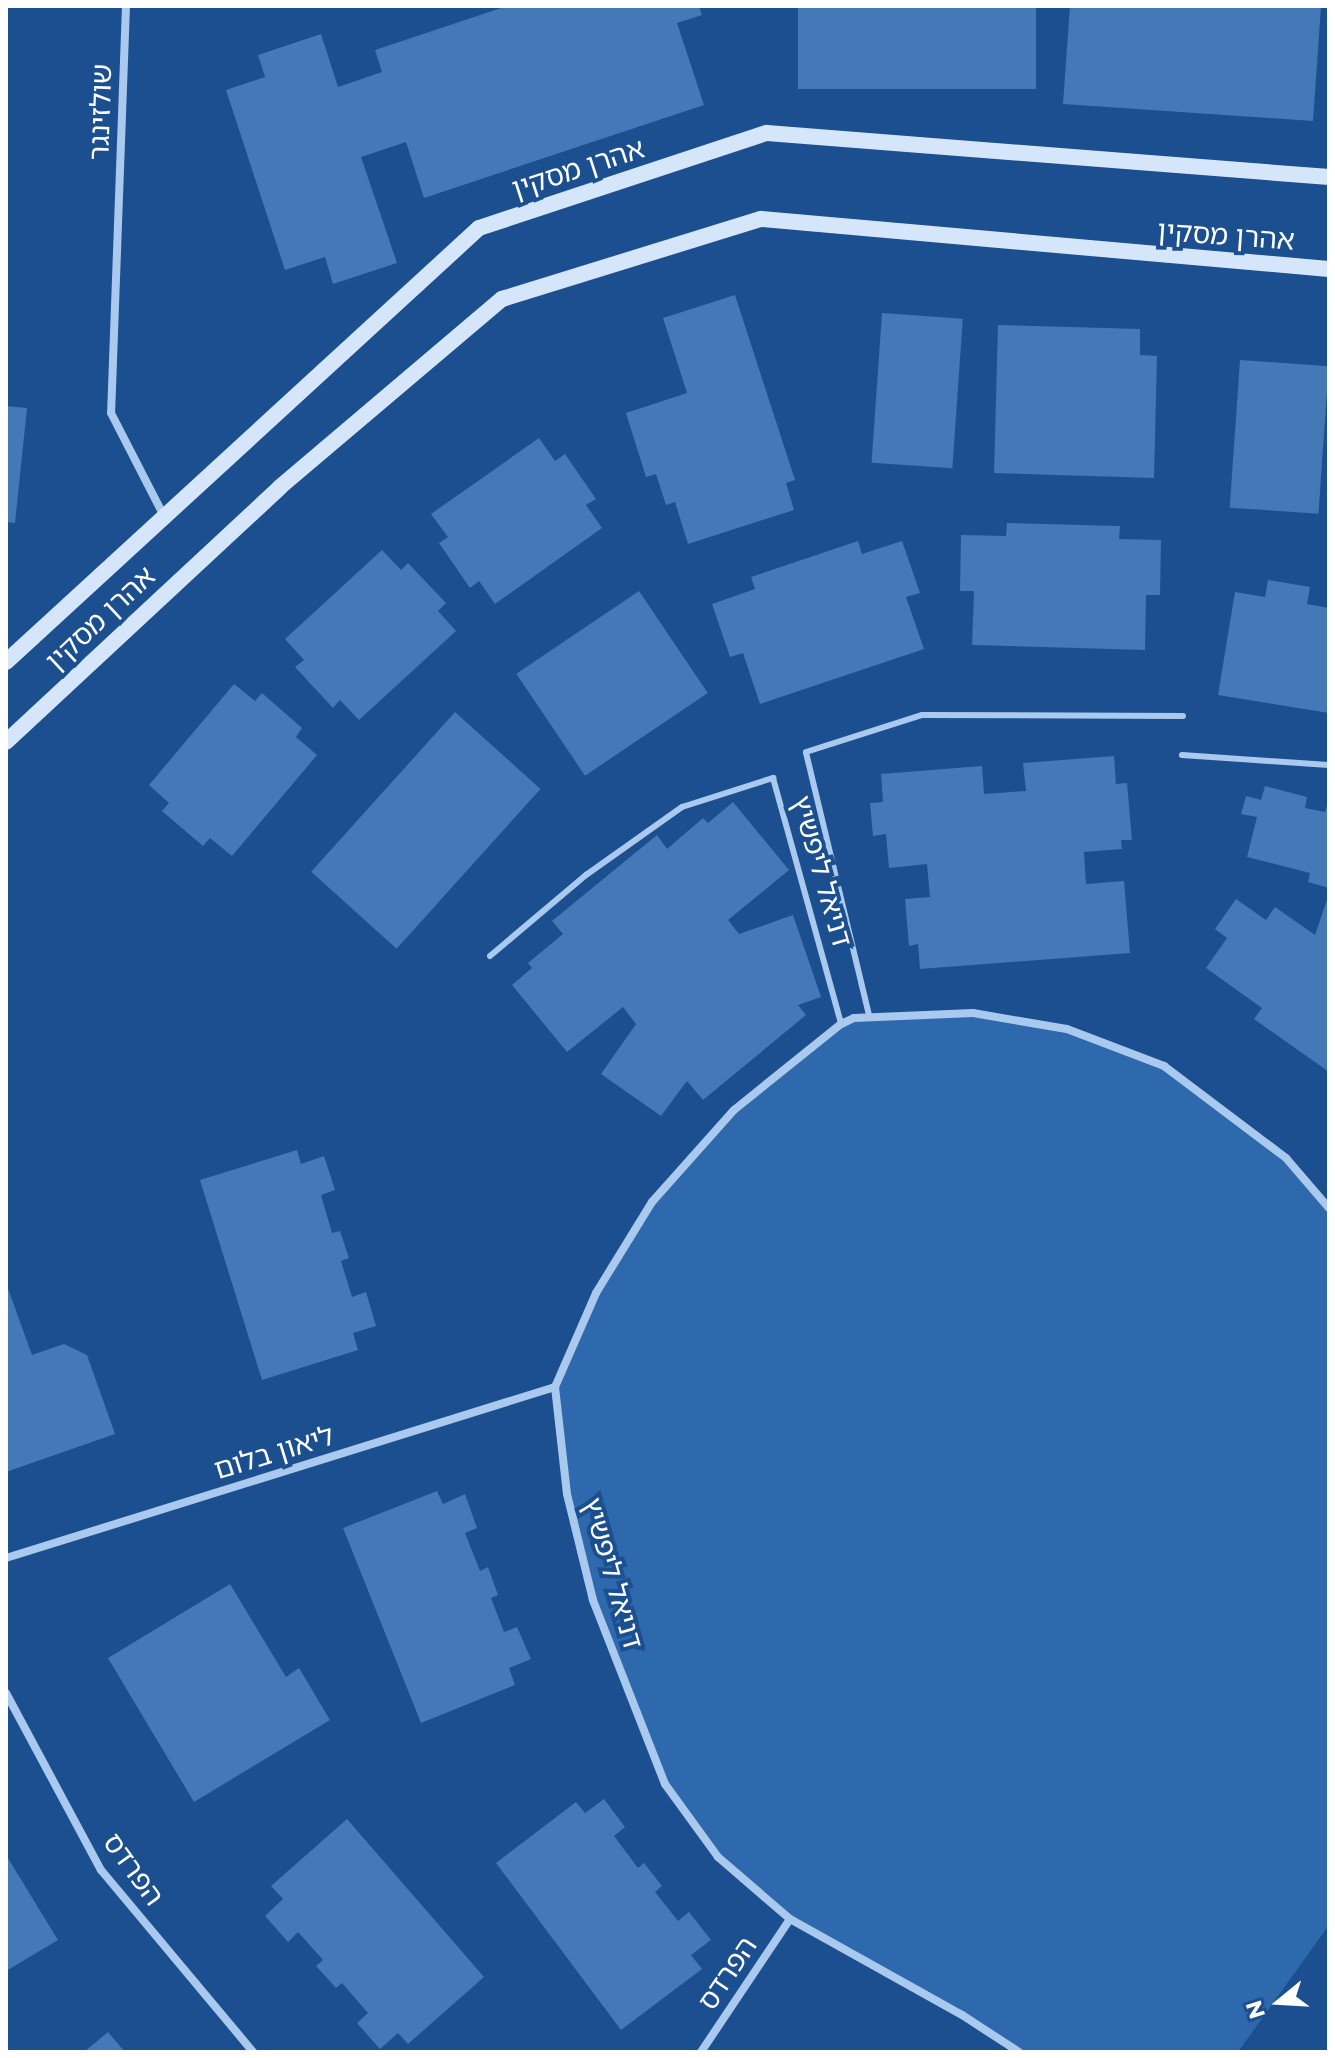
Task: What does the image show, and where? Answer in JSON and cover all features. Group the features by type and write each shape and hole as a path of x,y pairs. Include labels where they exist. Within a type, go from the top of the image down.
{"street":[{"name":"שולזינגר","path":"126,9 111,413 164,516"},
{"name":"אהרן מסקין","path":"6,662 479,228 767,133 1329,177"},
{"name":"אהרן מסקין","path":"6,742 280,487 502,299 761,219 1329,269"},
{"name":"דניאל ליפשיץ","path":"1019,2052 962,2015 790,1919 718,1857 665,1784 593,1600 567,1494 555,1387 596,1293 652,1202 734,1110 841,1024 869,1015 973,1013 1067,1029 1164,1066 1286,1158 1329,1208"},
{"name":"ליאון בלום","path":"6,1558 555,1387"},
{"name":"הפרדס","path":"6,1693 101,1870 253,2052"},
{"name":"הפרדס","path":"701,2052 790,1919"}],"lane":[{"path":"869,1015 806,752 922,715 1183,716"},
{"path":"1182,755 1329,765"},
{"name":"דניאל ליפשיץ","path":"490,956 586,875 682,807 773,778 841,1024"}],"shaded area":[{"path":"973,1013 1067,1029 1164,1066 1286,1158 1329,1208 1329,1925 1238,2052 1019,2052 790,1919 718,1857 665,1784 593,1600 567,1494 555,1387 596,1293 652,1202 734,1110 854,1018"}],"building":[{"path":"507,6 699,6 702,15 677,23 704,105 424,198 406,142 361,157 397,263 333,284 325,257 285,270 226,90 265,77 258,55 321,34 338,87 382,72 375,50"},
{"path":"798,6 1036,6 1036,89 798,89"},
{"path":"1070,6 1321,6 1313,121 1063,104"},
{"path":"735,295 795,480 786,483 794,510 688,544 675,502 666,505 656,474 646,477 626,413 687,393 663,318"},
{"path":"882,313 963,319 952,468 872,463"},
{"path":"998,325 1140,329 1140,355 1157,356 1154,478 994,473"},
{"path":"1240,360 1329,366 1318,514 1230,508"},
{"path":"6,406 27,408 15,523 6,522"},
{"path":"539,438 555,461 565,454 596,499 586,505 602,528 495,604 479,581 470,588 439,543 448,537 431,514"},
{"path":"1007,523 1120,526 1119,539 1161,540 1160,595 1146,595 1145,650 972,645 974,591 960,591 961,535 1006,536"},
{"path":"858,541 862,554 902,541 920,593 906,597 924,649 760,704 743,653 730,657 712,604 755,589 751,577"},
{"path":"382,550 401,570 408,563 446,603 438,611 456,631 359,720 340,700 333,708 295,667 304,660 285,639"},
{"path":"1268,580 1310,587 1307,604 1329,608 1329,713 1218,695 1235,592 1265,597"},
{"path":"639,591 708,693 585,776 516,674"},
{"path":"234,684 255,701 262,693 302,728 296,737 317,755 232,856 210,838 203,846 162,811 169,803 149,785"},
{"path":"455,712 540,789 397,949 311,872"},
{"path":"1114,756 1116,784 1127,783 1132,840 1121,840 1122,849 1084,852 1086,884 1124,881 1130,953 920,969 918,944 909,946 905,899 930,897 927,864 889,868 886,834 873,836 870,803 883,802 881,774 982,766 984,794 1026,791 1023,763"},
{"path":"1265,786 1307,797 1305,808 1325,812 1329,799 1329,888 1308,882 1310,873 1247,857 1257,817 1241,814 1246,796 1261,800"},
{"path":"733,802 789,870 728,920 739,934 793,915 821,997 798,1005 806,1015 703,1100 687,1081 661,1116 601,1074 636,1024 623,1007 567,1052 512,985 532,968 528,963 563,934 552,921 657,835 667,849 703,818 708,823"},
{"path":"1329,894 1329,1072 1254,1019 1262,1008 1206,968 1227,938 1215,929 1236,899 1266,920 1275,907 1315,935"},
{"path":"297,1150 301,1164 324,1156 335,1190 321,1195 332,1233 340,1231 349,1258 341,1261 352,1297 366,1292 376,1326 353,1333 358,1350 262,1380 200,1180"},
{"path":"6,1283 32,1355 64,1344 87,1355 115,1434 6,1472"},
{"path":"437,1491 443,1504 465,1494 477,1528 465,1533 480,1571 488,1567 498,1595 491,1598 504,1632 517,1627 531,1659 509,1668 515,1685 421,1723 343,1528"},
{"path":"230,1584 286,1677 299,1668 330,1720 194,1802 108,1658"},
{"path":"604,1799 625,1827 614,1836 638,1868 644,1863 662,1886 655,1892 678,1921 689,1912 711,1940 691,1955 702,1969 621,2030 496,1863 576,1802 585,1813"},
{"path":"347,1819 484,1977 408,2044 398,2033 380,2049 357,2023 368,2013 342,1983 336,1988 316,1966 323,1960 298,1932 288,1942 265,1916 283,1899 271,1886"},
{"path":"6,1855 58,1940 6,1971"},
{"path":"108,2032 125,2052 84,2052"}]}
